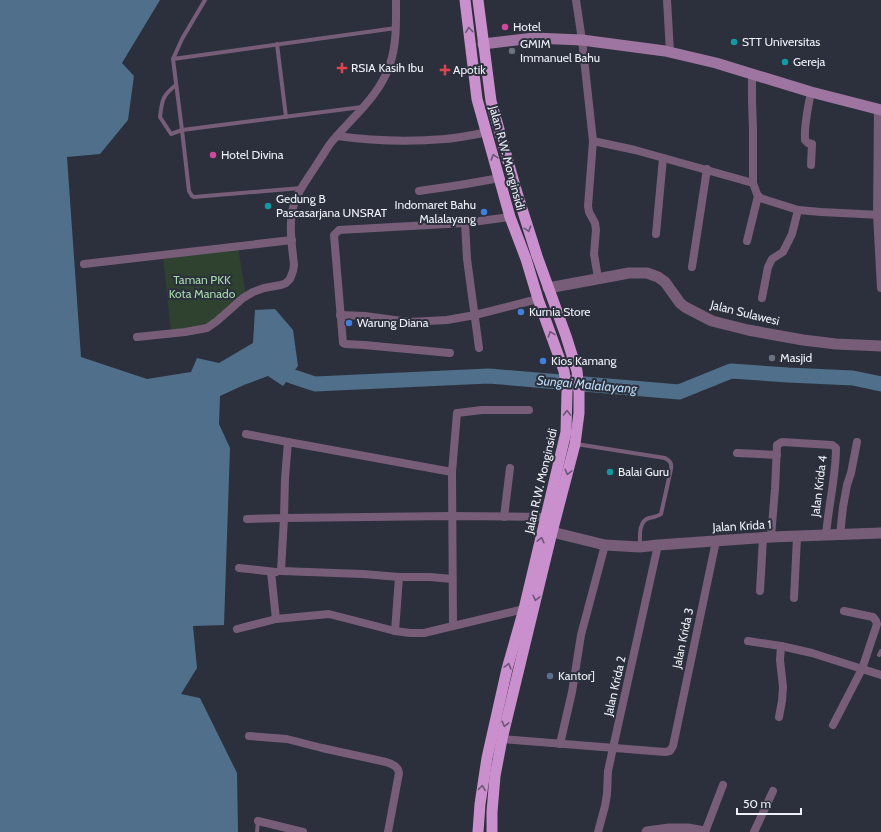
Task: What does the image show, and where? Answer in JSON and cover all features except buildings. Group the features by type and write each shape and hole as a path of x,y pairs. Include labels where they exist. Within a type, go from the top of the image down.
{"highway":[{"name":"Jalan R.W. Monginsidi","path":"465,0 478,99 510,217 526,259 538,299 564,371 567,391 566,432 524,608 507,669 492,759 495,776 492,832"},
{"name":"Jalan R.W. Monginsidi","path":"478,0 491,101 516,193 577,371 579,392 579,413 575,444 552,532 502,740 484,772 478,832"},
{"path":"505,197 516,193"},
{"path":"480,804 493,805"}],"main road":[{"path":"483,44 534,38 582,40 653,48 716,64 879,110"}],"street":[{"path":"137,336 185,332 207,328 217,322 242,298 264,288 281,285 290,279 293,271 291,220 294,202 330,145 365,106 383,79 391,63 396,28 396,0"},
{"path":"576,0 593,141 588,206 596,230 594,254 598,278"},
{"path":"666,0 670,52"},
{"path":"747,241 758,196 753,183 752,75"},
{"path":"811,92 806,116 805,133 805,140 812,144 811,166"},
{"path":"879,110 881,288"},
{"path":"337,136 354,139 400,142 446,139 487,132"},
{"path":"593,141 663,158 753,183"},
{"path":"656,234 663,158"},
{"path":"692,267 707,170"},
{"path":"419,191 460,186 500,178"},
{"path":"758,196 760,198 798,210 879,214"},
{"path":"762,298 768,267 772,259 783,252 792,234 798,210"},
{"path":"450,353 343,343 334,235 339,230 465,223 510,217"},
{"path":"465,223 467,259 479,348"},
{"path":"84,264 292,240"},
{"name":"Jalan Sulawesi","path":"548,288 629,273 647,273 658,277 665,282 680,303 685,307 712,321 748,330 803,340 836,344 881,346"},
{"path":"340,315 365,316 409,322 447,320 475,316 538,299"},
{"path":"453,625 452,472 457,413 482,410 529,410"},
{"path":"246,434 452,472"},
{"path":"281,571 288,442"},
{"name":"Jalan Krida 4","path":"760,591 777,456 777,445 782,442 832,445 836,448 826,536"},
{"path":"840,535 847,485 857,442"},
{"path":"737,453 777,456"},
{"path":"504,517 510,468"},
{"path":"247,519 452,516 546,517"},
{"name":"Jalan Krida 1","path":"552,532 604,545 640,547 716,541 880,532"},
{"path":"794,598 797,537"},
{"name":"Jalan Krida 3","path":"613,748 665,752 672,749 716,541"},
{"path":"560,744 572,692 582,635 604,545"},
{"name":"Jalan Krida 2","path":"598,832 605,806 608,774 613,748 658,545"},
{"path":"239,568 272,572 363,574 452,579"},
{"path":"272,572 276,619"},
{"path":"395,631 399,577"},
{"path":"237,629 276,619 329,614 395,631 424,633 524,608"},
{"path":"833,725 862,669 876,628 876,621 873,617 844,611"},
{"path":"748,641 812,653 881,675"},
{"path":"779,717 783,687 780,660 781,646"},
{"path":"249,736 287,739 395,765 399,770 399,773 388,832"},
{"path":"502,740 613,748"},
{"path":"646,832 669,829 688,829 704,832 723,785"},
{"path":"754,832 773,791"},
{"path":"258,821 303,832"}],"lane":[{"path":"206,0 182,39 173,59 189,191 194,197 302,188"},
{"path":"173,59 396,28"},
{"path":"277,44 286,117"},
{"path":"176,85 166,93 162,103 160,117 171,134 182,130 365,106"},
{"path":"575,444 665,458 670,462 671,469 661,514 644,521 640,531 640,547"},
{"path":"257,832 258,821"}],"green space":[{"name":"Taman PKK Kota Manado","path":"238,247 246,296 206,326 171,332 163,256"}],"water":[{"path":"0,0 160,0 122,63 134,76 128,120 100,154 67,157 81,357 147,379 191,372 197,358 219,363 253,343 255,310 275,309 293,330 298,366 283,386 268,376 220,396 219,424 230,448 224,625 193,626 197,668 181,694 200,698 237,773 238,832 0,832"}],"waterway":[{"name":"Sungai Malalayang","path":"291,376 315,384 489,376 679,392 731,371 853,378 881,384"}],"place":[{"name":"Hotel","path":"505,27"},
{"name":"STT Universitas","path":"734,42"},
{"name":"GMIM Immanuel Bahu","path":"512,51"},
{"name":"Gereja","path":"785,62"},
{"name":"RSIA Kasih Ibu","path":"342,68"},
{"name":"Apotik","path":"445,70"},
{"name":"Hotel Divina","path":"213,155"},
{"name":"Gedung B Pascasarjana UNSRAT","path":"268,206"},
{"name":"Indomaret Bahu Malalayang","path":"484,212"},
{"name":"Kurnia Store","path":"521,312"},
{"name":"Warung Diana","path":"349,323"},
{"name":"Masjid","path":"772,358"},
{"name":"Kios Kamang","path":"543,361"},
{"name":"Balai Guru","path":"610,472"},
{"name":"Kantor]","path":"550,676"}]}
